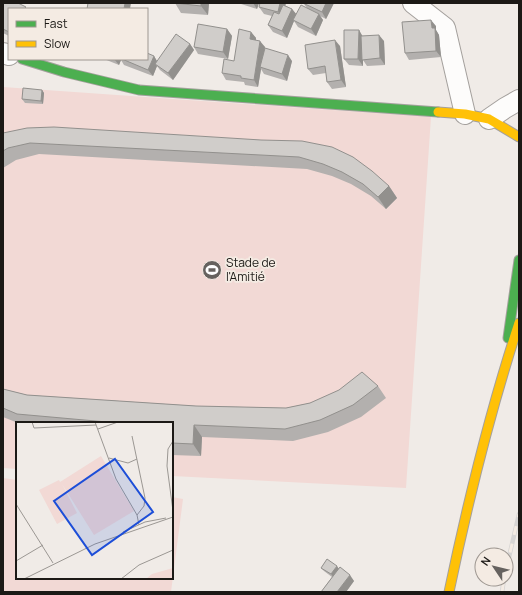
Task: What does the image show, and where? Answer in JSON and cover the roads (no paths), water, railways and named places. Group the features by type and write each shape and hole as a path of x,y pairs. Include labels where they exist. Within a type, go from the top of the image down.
{"street":[{"path":"413,3 445,28 465,114"},
{"path":"25,60 64,72 139,90 465,114 489,119 519,137"},
{"path":"489,119 519,100"},
{"path":"504,365 519,260"},
{"path":"449,592 464,520 504,365 519,323"}],"railway":[{"path":"511,547 519,514"},
{"path":"502,592 503,587"}],"place":[{"name":"Stade de l'Amitié","path":"212,270"}]}
